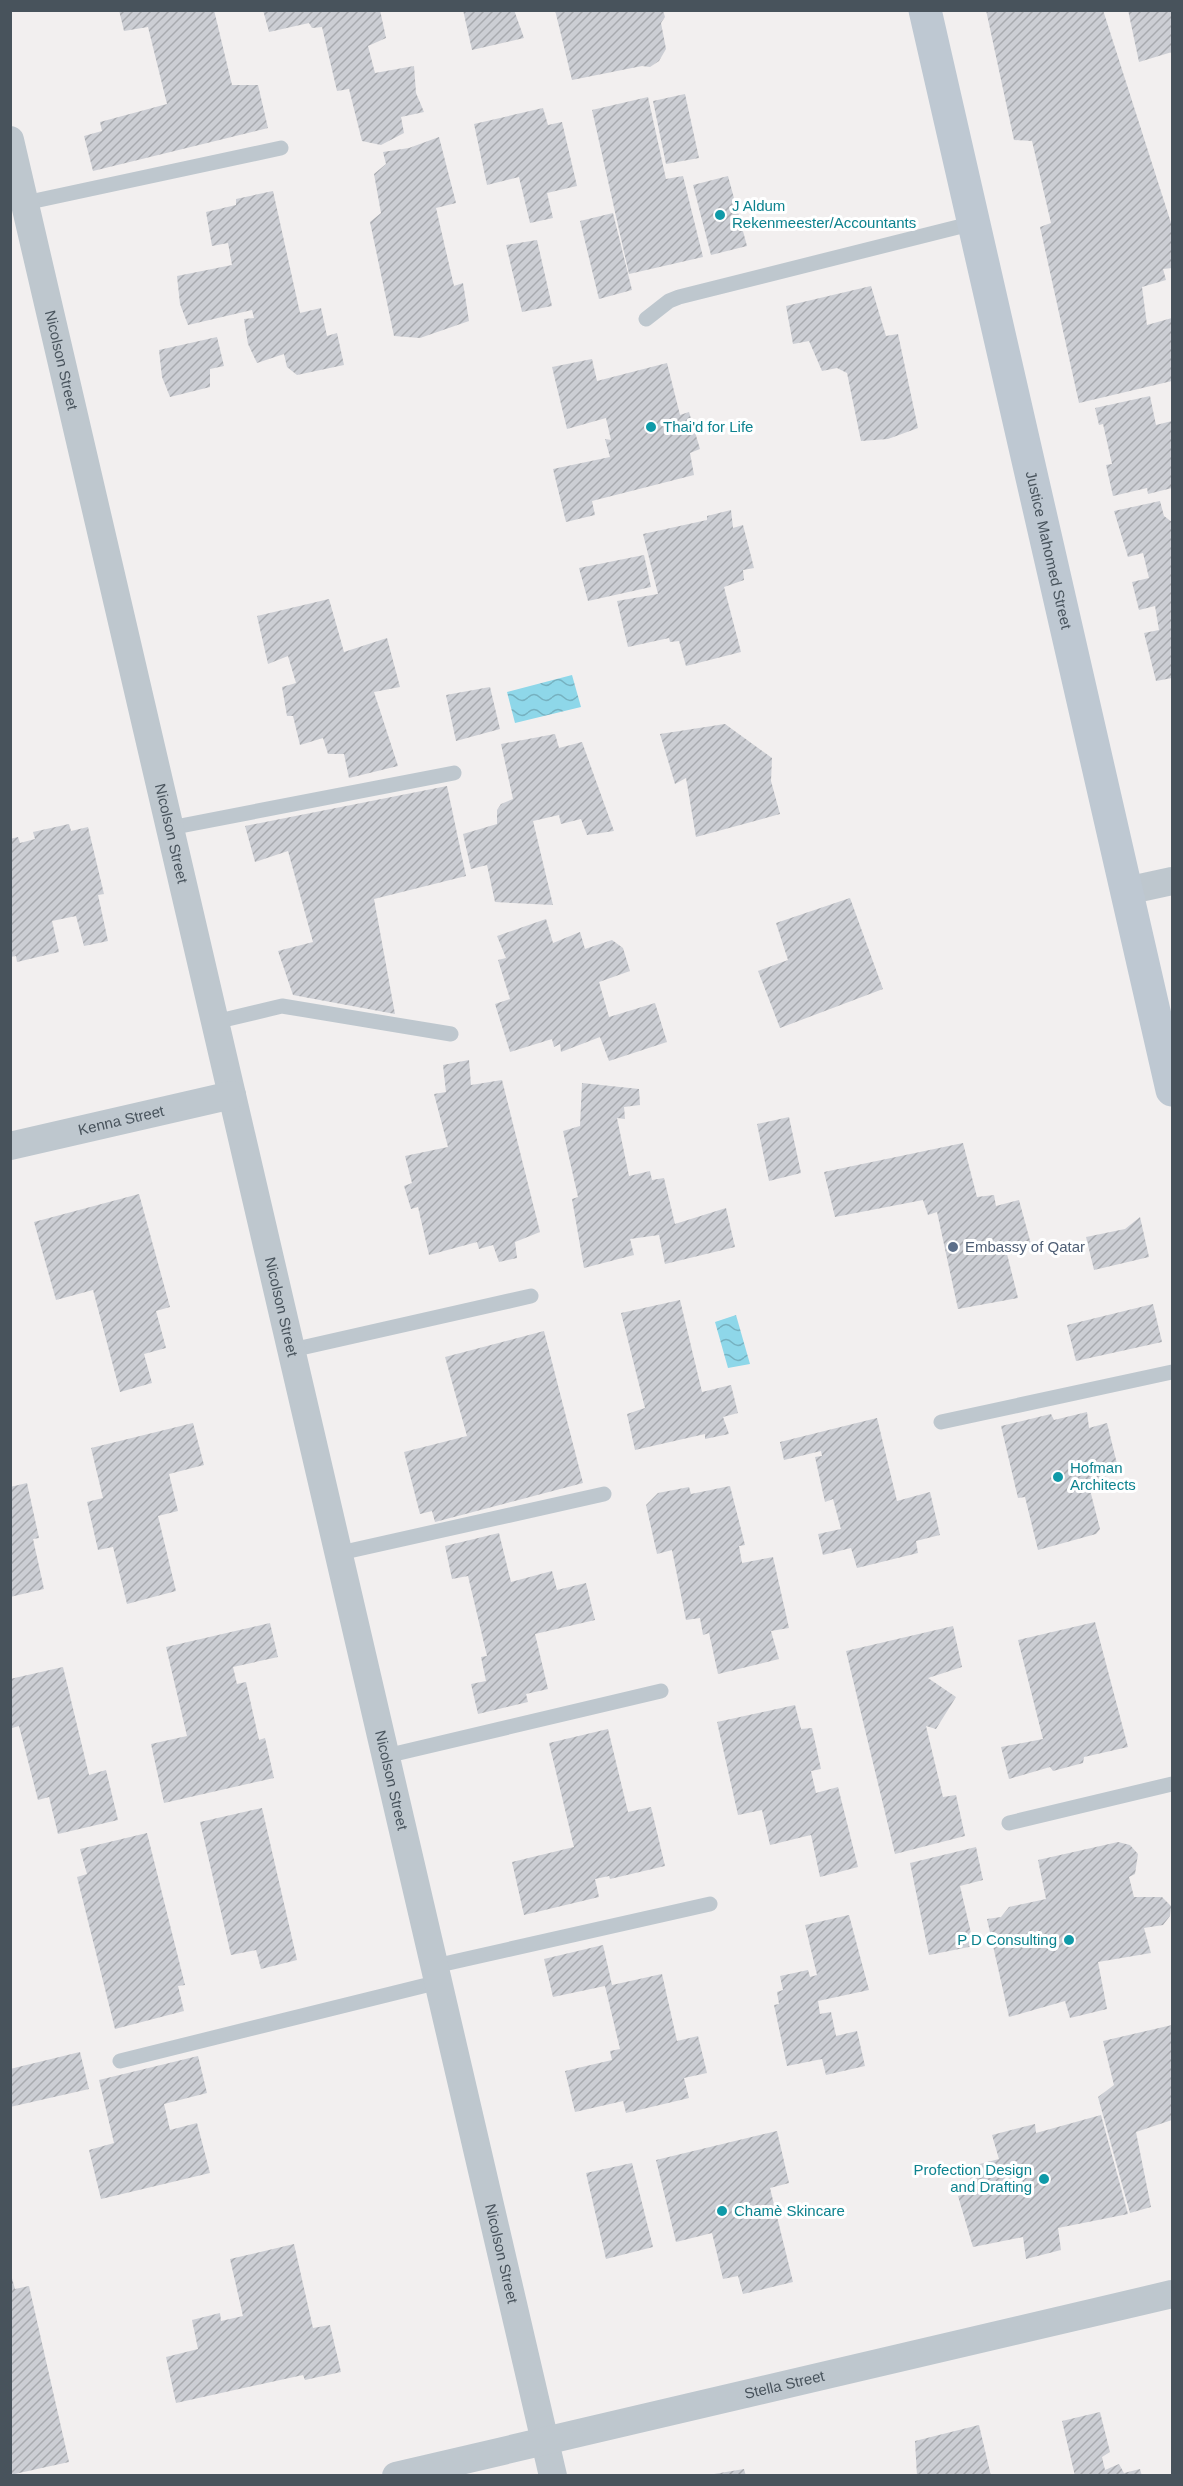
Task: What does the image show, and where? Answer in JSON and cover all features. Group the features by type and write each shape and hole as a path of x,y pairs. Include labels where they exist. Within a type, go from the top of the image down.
{"main road":[{"name":"Justice Mahomed Street","path":"925,10 1173,1090"}],"street":[{"name":"Nicolson Street","path":"10,140 553,2475"},
{"path":"1126,891 1173,880"},
{"name":"Kenna Street","path":"10,1146 232,1095"},
{"name":"Stella Street","path":"396,2475 1173,2294"}],"lane":[{"path":"25,204 281,148"},
{"path":"646,319 669,301 679,297 974,223"},
{"path":"170,828 454,773"},
{"path":"215,1022 282,1006 451,1034"},
{"path":"292,1350 531,1296"},
{"path":"941,1422 1173,1372"},
{"path":"340,1553 604,1494"},
{"path":"386,1756 661,1690"},
{"path":"1009,1823 1173,1784"},
{"path":"120,2061 437,1974 710,1904"}],"water":[{"path":"572,675 581,707 515,723 507,692"},
{"path":"736,1315 750,1364 728,1368 715,1322"}],"building":[{"path":"119,10 214,10 232,85 258,85 268,128 93,171 84,136 102,131 100,122 167,104 148,27 124,31"},
{"path":"263,10 380,10 386,38 368,46 375,73 414,66 416,93 424,112 401,117 404,133 381,145 362,141 349,89 337,91 322,27 312,28 309,23 269,32"},
{"path":"463,10 514,10 524,38 472,50"},
{"path":"555,10 663,10 665,17 661,23 666,49 659,61 650,67 642,66 572,80"},
{"path":"986,10 1103,10 1172,226 1172,268 1163,269 1166,280 1142,287 1147,325 1172,318 1172,381 1079,403 1040,227 1051,223 1032,141 1014,140"},
{"path":"1128,10 1172,10 1172,52 1139,62"},
{"path":"685,94 699,158 666,164 653,101"},
{"path":"648,97 666,179 683,176 703,257 629,274 592,110"},
{"path":"543,108 548,125 562,122 577,186 547,193 553,218 530,223 519,177 487,185 474,124"},
{"path":"439,137 456,203 436,208 454,286 463,283 469,321 420,338 394,336 370,222 381,213 374,174 386,164 383,152 409,148"},
{"name":"J Aldum Rekenmeester/Accountants","path":"728,176 747,246 711,255 693,185"},
{"path":"273,191 300,313 321,308 327,336 337,333 344,365 297,375 287,367 284,354 257,363 248,344 244,319 254,318 252,310 188,325 180,304 177,276 232,265 228,243 212,246 206,212 236,205 236,199"},
{"path":"613,213 632,290 599,299 580,221"},
{"path":"537,240 552,306 522,312 506,245"},
{"path":"871,286 886,336 898,334 918,428 888,439 861,441 847,373 837,368 822,371 809,341 793,344 786,306"},
{"path":"217,337 224,366 210,369 210,387 170,397 162,377 159,350"},
{"name":"Thai'd for Life","path":"592,359 597,381 667,363 680,415 689,412 700,449 690,453 694,475 592,501 595,515 566,522 553,469 610,457 605,439 611,440 606,418 567,429 552,367"},
{"path":"1150,396 1156,425 1172,421 1172,488 1148,494 1147,488 1113,496 1106,465 1112,464 1103,424 1099,425 1095,408"},
{"path":"1160,501 1164,516 1172,522 1172,678 1156,681 1144,633 1159,630 1155,606 1139,610 1132,582 1149,578 1143,553 1128,557 1114,511"},
{"path":"731,510 733,528 743,525 754,568 743,570 744,580 724,587 741,652 686,666 679,641 670,642 669,638 628,647 617,601 658,594 643,534 707,520 707,516"},
{"path":"644,555 651,587 588,601 579,568"},
{"path":"329,599 344,652 387,638 400,687 374,692 398,766 349,778 344,754 328,754 323,738 300,745 293,716 287,716 282,687 296,683 288,656 268,664 257,616"},
{"path":"490,687 500,729 456,741 446,695"},
{"path":"725,724 772,758 771,781 780,814 696,837 686,778 675,784 660,734"},
{"path":"555,734 559,748 582,742 614,831 587,835 581,819 561,824 559,815 533,821 553,905 495,902 487,865 471,869 463,834 497,824 497,810 501,804 513,799 501,744"},
{"path":"447,786 466,876 374,899 395,1014 293,995 278,951 313,942 288,851 255,862 245,826"},
{"path":"69,824 71,831 88,827 104,894 98,895 108,941 84,946 76,916 52,921 59,952 17,962 16,956 10,957 10,839 18,837 20,843 35,839 33,832"},
{"path":"850,898 883,989 780,1028 758,971 788,960 776,923"},
{"path":"546,919 553,943 580,932 585,949 612,940 623,948 630,971 599,982 609,1017 655,1003 667,1042 609,1061 600,1037 561,1052 560,1044 554,1047 552,1039 510,1052 495,1004 510,999 498,960 506,958 497,936"},
{"path":"469,1060 471,1085 502,1080 540,1232 515,1242 517,1258 499,1262 493,1245 479,1249 477,1242 429,1255 418,1207 411,1209 404,1186 412,1183 405,1156 448,1147 434,1094 446,1092 443,1065"},
{"path":"582,1083 639,1089 640,1105 624,1107 625,1119 617,1118 629,1176 650,1171 652,1180 664,1178 675,1224 726,1208 735,1247 665,1264 659,1235 630,1239 634,1255 584,1268 572,1199 578,1197 563,1131 580,1126"},
{"path":"789,1117 801,1173 769,1181 757,1124"},
{"name":"Embassy of Qatar","path":"963,1143 977,1197 994,1195 996,1206 1019,1200 1032,1248 1007,1254 1018,1298 958,1309 937,1212 928,1215 923,1200 835,1217 824,1172"},
{"path":"139,1194 170,1307 156,1311 166,1348 144,1354 152,1383 120,1392 93,1290 56,1300 34,1222"},
{"path":"1140,1217 1149,1257 1094,1270 1086,1237 1125,1229"},
{"path":"680,1300 702,1392 731,1385 738,1413 723,1417 729,1434 705,1439 705,1434 635,1450 627,1414 645,1408 621,1313"},
{"path":"1153,1304 1162,1342 1076,1361 1067,1325"},
{"path":"544,1331 583,1483 435,1522 432,1511 420,1514 404,1452 467,1436 445,1357"},
{"name":"Hofman Architects","path":"1087,1412 1089,1428 1107,1423 1119,1472 1088,1482 1100,1529 1096,1534 1038,1550 1025,1497 1018,1498 1001,1426 1051,1414 1054,1420"},
{"path":"877,1418 897,1501 930,1492 940,1535 916,1541 918,1553 857,1568 851,1548 823,1555 818,1534 841,1529 833,1499 825,1502 815,1457 822,1456 821,1451 784,1460 780,1442"},
{"path":"193,1423 204,1465 169,1474 178,1511 158,1516 176,1591 127,1604 113,1547 98,1550 87,1502 103,1498 91,1448"},
{"path":"27,1483 39,1538 33,1539 44,1589 10,1597 10,1487"},
{"path":"730,1486 745,1545 739,1546 742,1563 773,1557 789,1628 771,1631 779,1659 718,1674 709,1633 703,1635 700,1618 686,1620 672,1550 657,1554 646,1505 658,1493 689,1487 691,1494"},
{"path":"499,1533 511,1582 552,1571 557,1590 586,1583 595,1620 535,1634 548,1689 526,1694 528,1702 478,1714 471,1684 486,1681 481,1657 487,1656 468,1576 452,1579 445,1546"},
{"path":"1095,1622 1128,1747 1084,1757 1083,1763 1053,1771 1050,1767 1009,1779 1001,1747 1043,1739 1018,1640"},
{"path":"270,1623 278,1657 233,1667 237,1684 246,1682 259,1740 265,1738 274,1778 164,1803 151,1744 187,1736 166,1647"},
{"path":"953,1626 962,1667 928,1678 956,1697 936,1729 926,1726 943,1797 956,1795 965,1836 895,1854 846,1651"},
{"path":"63,1667 89,1775 106,1770 118,1820 58,1834 49,1797 38,1800 19,1726 12,1728 10,1679"},
{"path":"795,1705 801,1729 812,1728 821,1769 811,1771 816,1793 838,1787 858,1867 820,1877 811,1835 770,1845 762,1810 738,1815 717,1722"},
{"path":"608,1729 628,1812 651,1807 665,1866 610,1879 609,1876 595,1879 599,1897 524,1915 512,1862 574,1847 549,1743"},
{"path":"262,1808 297,1960 261,1969 256,1950 231,1955 200,1822"},
{"path":"147,1833 185,1985 178,1986 184,2011 115,2029 77,1877 87,1874 80,1849"},
{"name":"P D Consulting","path":"1118,1842 1130,1845 1138,1854 1135,1874 1129,1877 1134,1897 1162,1897 1171,1906 1170,1916 1163,1925 1144,1928 1151,1953 1098,1962 1107,2009 1070,2018 1065,2001 1009,2017 987,1919 1001,1917 1009,1907 1046,1899 1038,1860"},
{"path":"976,1847 983,1880 960,1886 974,1946 929,1955 910,1863"},
{"path":"849,1915 869,1990 818,2001 820,2014 831,2012 836,2036 857,2031 865,2066 826,2075 822,2059 787,2066 774,2005 779,2004 777,1992 783,1990 780,1976 808,1970 810,1977 817,1975 805,1925"},
{"path":"603,1945 612,1985 662,1974 677,2041 698,2036 707,2073 684,2078 689,2098 626,2113 623,2101 575,2112 565,2071 612,2060 610,2051 620,2049 605,1986 553,1997 544,1959"},
{"path":"1172,2025 1172,2120 1136,2132 1151,2207 1130,2213 1098,2097 1114,2085 1103,2041"},
{"path":"80,2052 89,2089 10,2107 10,2069"},
{"path":"198,2056 207,2093 164,2104 170,2130 197,2123 210,2173 101,2199 89,2150 114,2143 99,2080"},
{"name":"Profection Design and Drafting","path":"1101,2115 1128,2214 1058,2228 1061,2250 1026,2259 1023,2237 973,2247 958,2196 973,2192 968,2167 999,2159 992,2135 1035,2124 1036,2133"},
{"name":"Chamè Skincare","path":"777,2131 789,2183 770,2188 793,2282 743,2294 738,2276 723,2279 712,2233 676,2242 656,2160"},
{"path":"632,2163 653,2247 606,2259 586,2173"},
{"path":"294,2244 313,2328 330,2325 341,2372 305,2380 303,2375 176,2403 166,2357 198,2349 192,2320 220,2313 221,2321 243,2316 230,2259"},
{"path":"10,2271 15,2289 29,2286 69,2462 10,2475"},
{"path":"1100,2412 1110,2452 1102,2457 1105,2470 1119,2464 1124,2473 1140,2469 1142,2476 1075,2476 1062,2421"},
{"path":"979,2425 991,2476 917,2476 915,2441"},
{"path":"744,2469 746,2476 714,2476 714,2474"}],"place":[{"name":"J Aldum Rekenmeester/Accountants","path":"720,215"},
{"name":"Thai'd for Life","path":"651,427"},
{"name":"Embassy of Qatar","path":"953,1247"},
{"name":"Hofman Architects","path":"1058,1477"},
{"name":"P D Consulting","path":"1069,1940"},
{"name":"Profection Design and Drafting","path":"1044,2179"},
{"name":"Chamè Skincare","path":"722,2211"}]}
